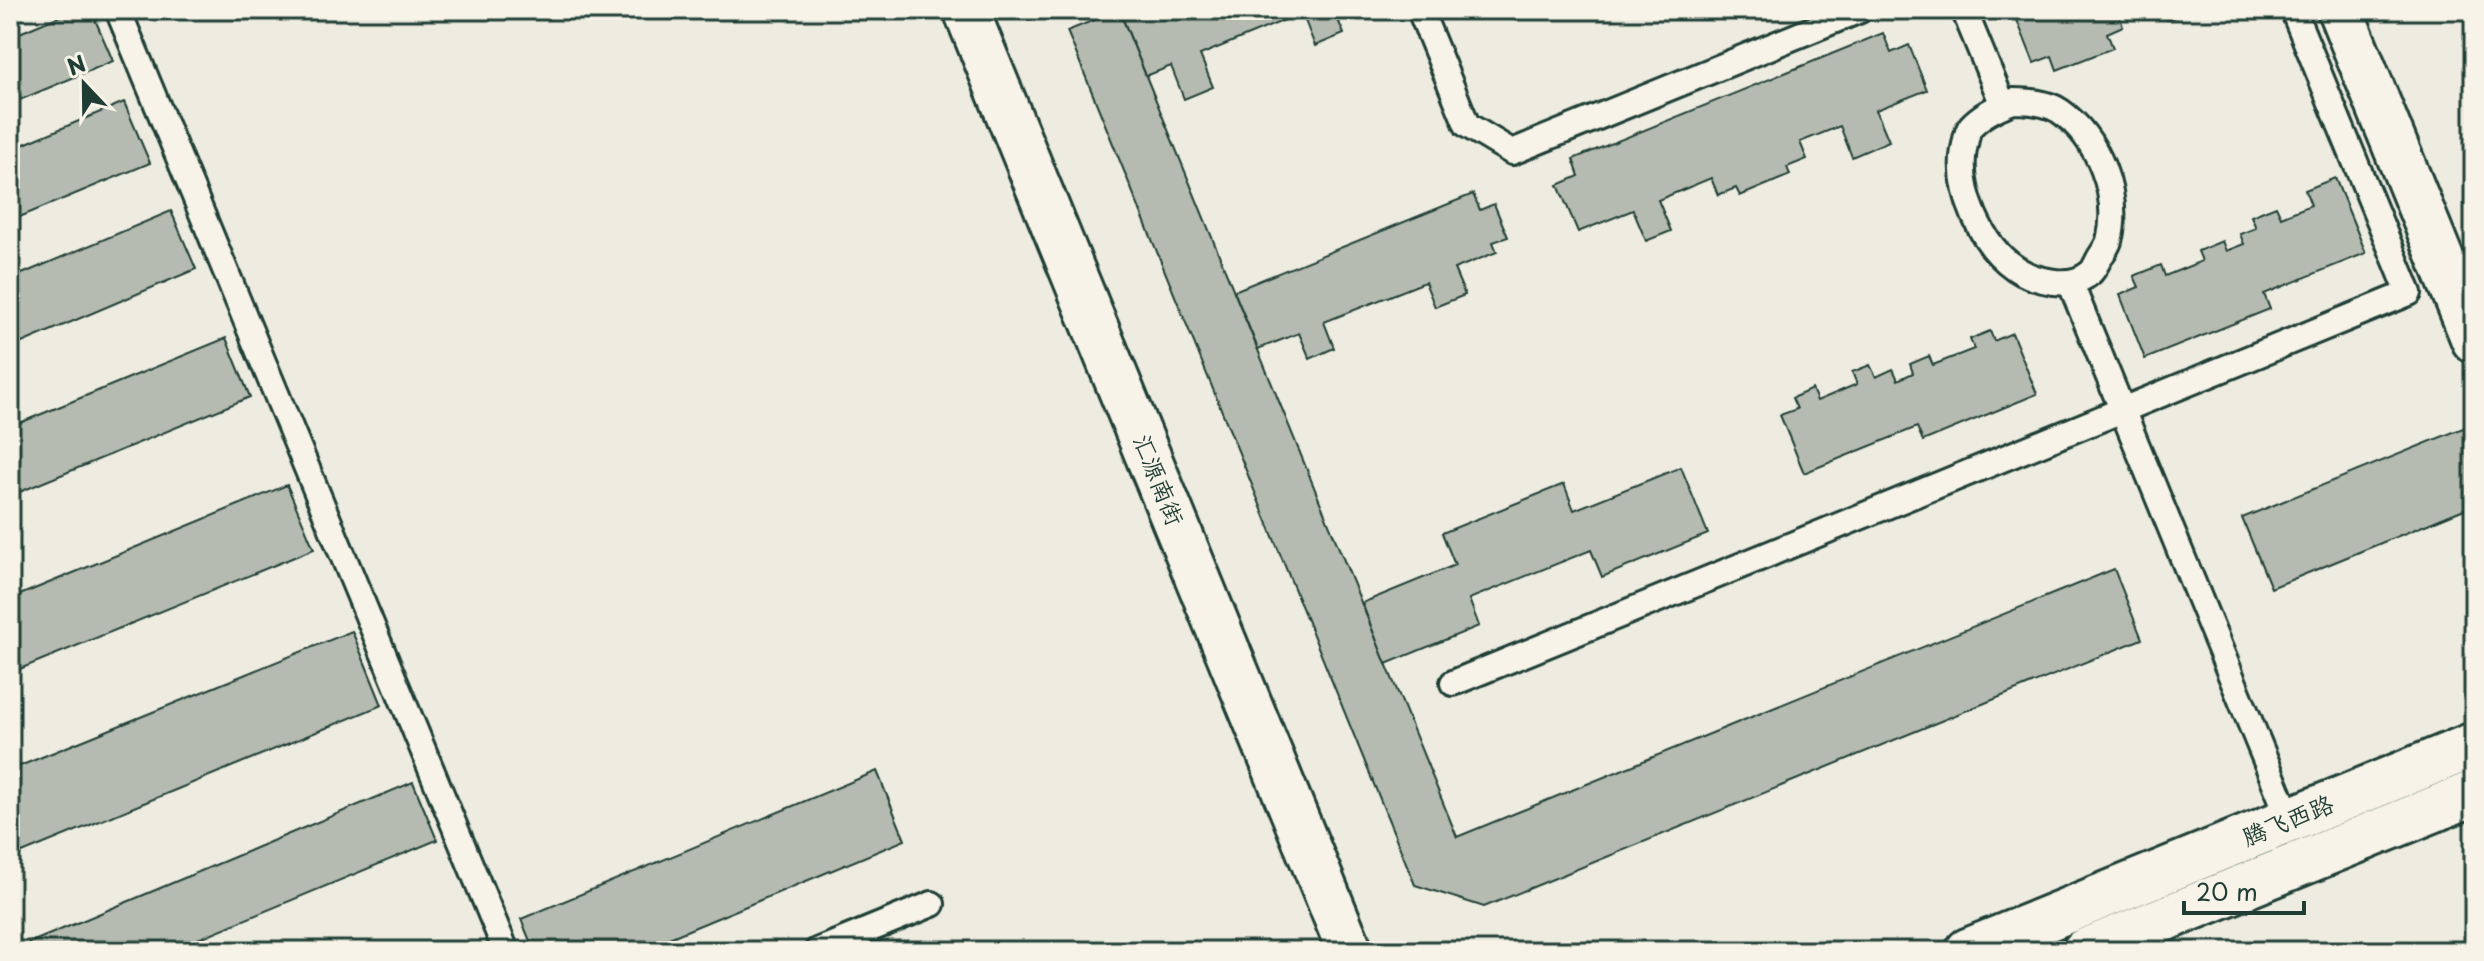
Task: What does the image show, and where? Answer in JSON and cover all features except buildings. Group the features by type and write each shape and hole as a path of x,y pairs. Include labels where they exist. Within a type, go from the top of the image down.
{"street":[{"name":"汇源南街","path":"966,10 1350,951"},
{"path":"2340,10 2474,340"},
{"name":"腾飞西路","path":"1968,951 2474,745"},
{"name":"腾飞西路","path":"2085,951 2474,793"}],"lane":[{"path":"118,10 506,951"},
{"path":"1420,10 1467,125 1512,152 1860,10"},
{"path":"1964,10 2003,105"},
{"path":"1453,683 2409,293 2293,10"},
{"path":"2013,101 2032,101 2058,110 2086,135 2105,174 2113,205 2108,243 2090,273 2070,282 2040,279 2015,268 1994,248 1978,223 1967,191 1962,162 1968,129 1988,112 2013,101"},
{"path":"2070,282 2290,820"},
{"path":"817,951 932,904"}]}
